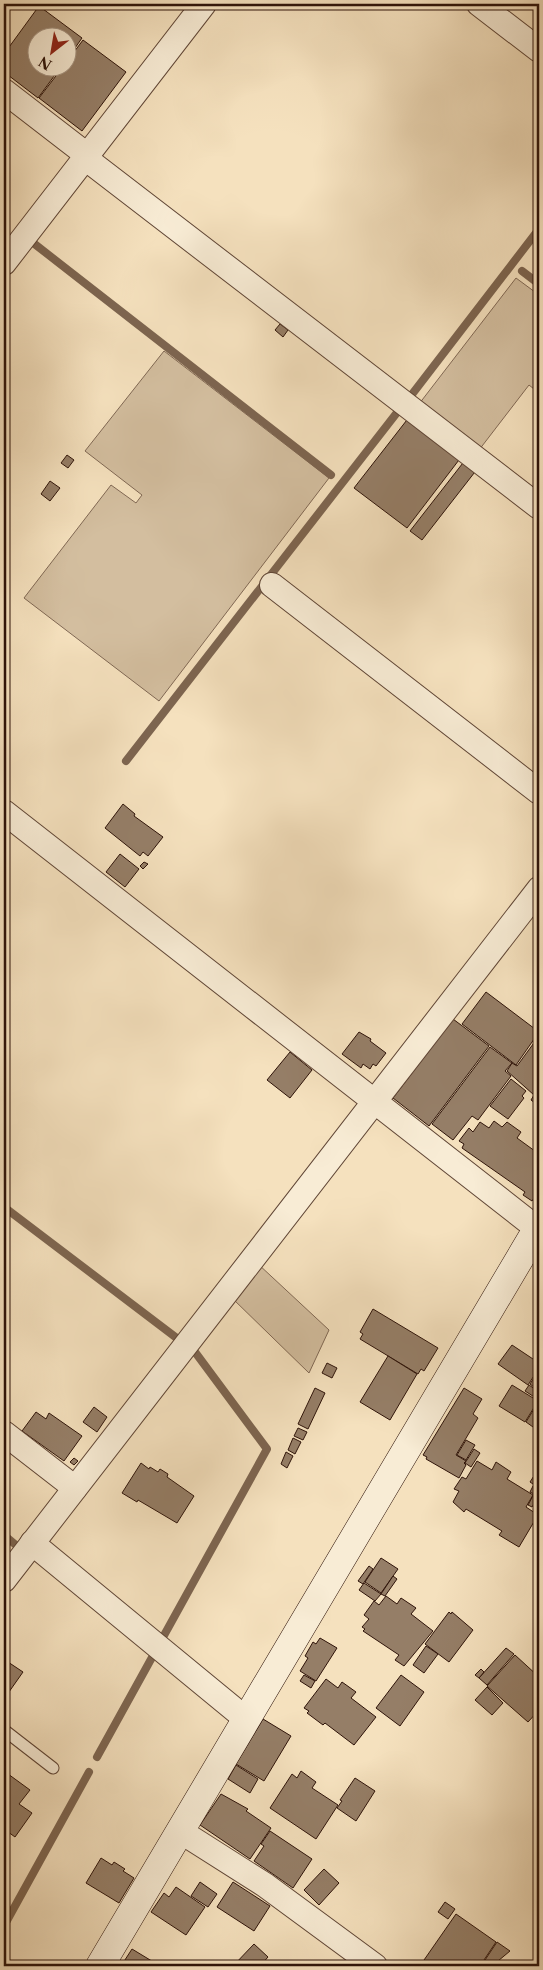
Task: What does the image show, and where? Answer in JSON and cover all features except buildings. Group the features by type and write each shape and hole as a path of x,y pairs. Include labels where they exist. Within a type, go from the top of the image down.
{"street":[{"path":"4,263 204,4"},
{"path":"479,4 539,50"},
{"path":"4,91 86,157 539,506"},
{"path":"272,585 539,792"},
{"path":"4,812 539,1228 100,1966"},
{"path":"4,1580 539,888"},
{"path":"4,1433 75,1488"},
{"path":"32,1543 246,1720"},
{"path":"180,1831 266,1885 375,1966"}],"lane":[{"path":"4,1730 53,1768"}],"shaded area":[{"path":"516,278 539,295 539,393 529,385 479,450 419,404"},
{"path":"164,351 329,478 159,701 24,598 111,485 136,503 142,495 85,451"},
{"path":"257,1263 329,1330 309,1373 232,1298"}],"waterway":[{"path":"413,393 539,229"},
{"path":"32,242 331,475"},
{"path":"522,271 539,284"},
{"path":"126,761 399,410"},
{"path":"4,1207 178,1339"},
{"path":"162,1639 267,1449 195,1352"},
{"path":"4,1535 17,1546"},
{"path":"97,1757 155,1652"},
{"path":"4,1926 89,1772"}]}
